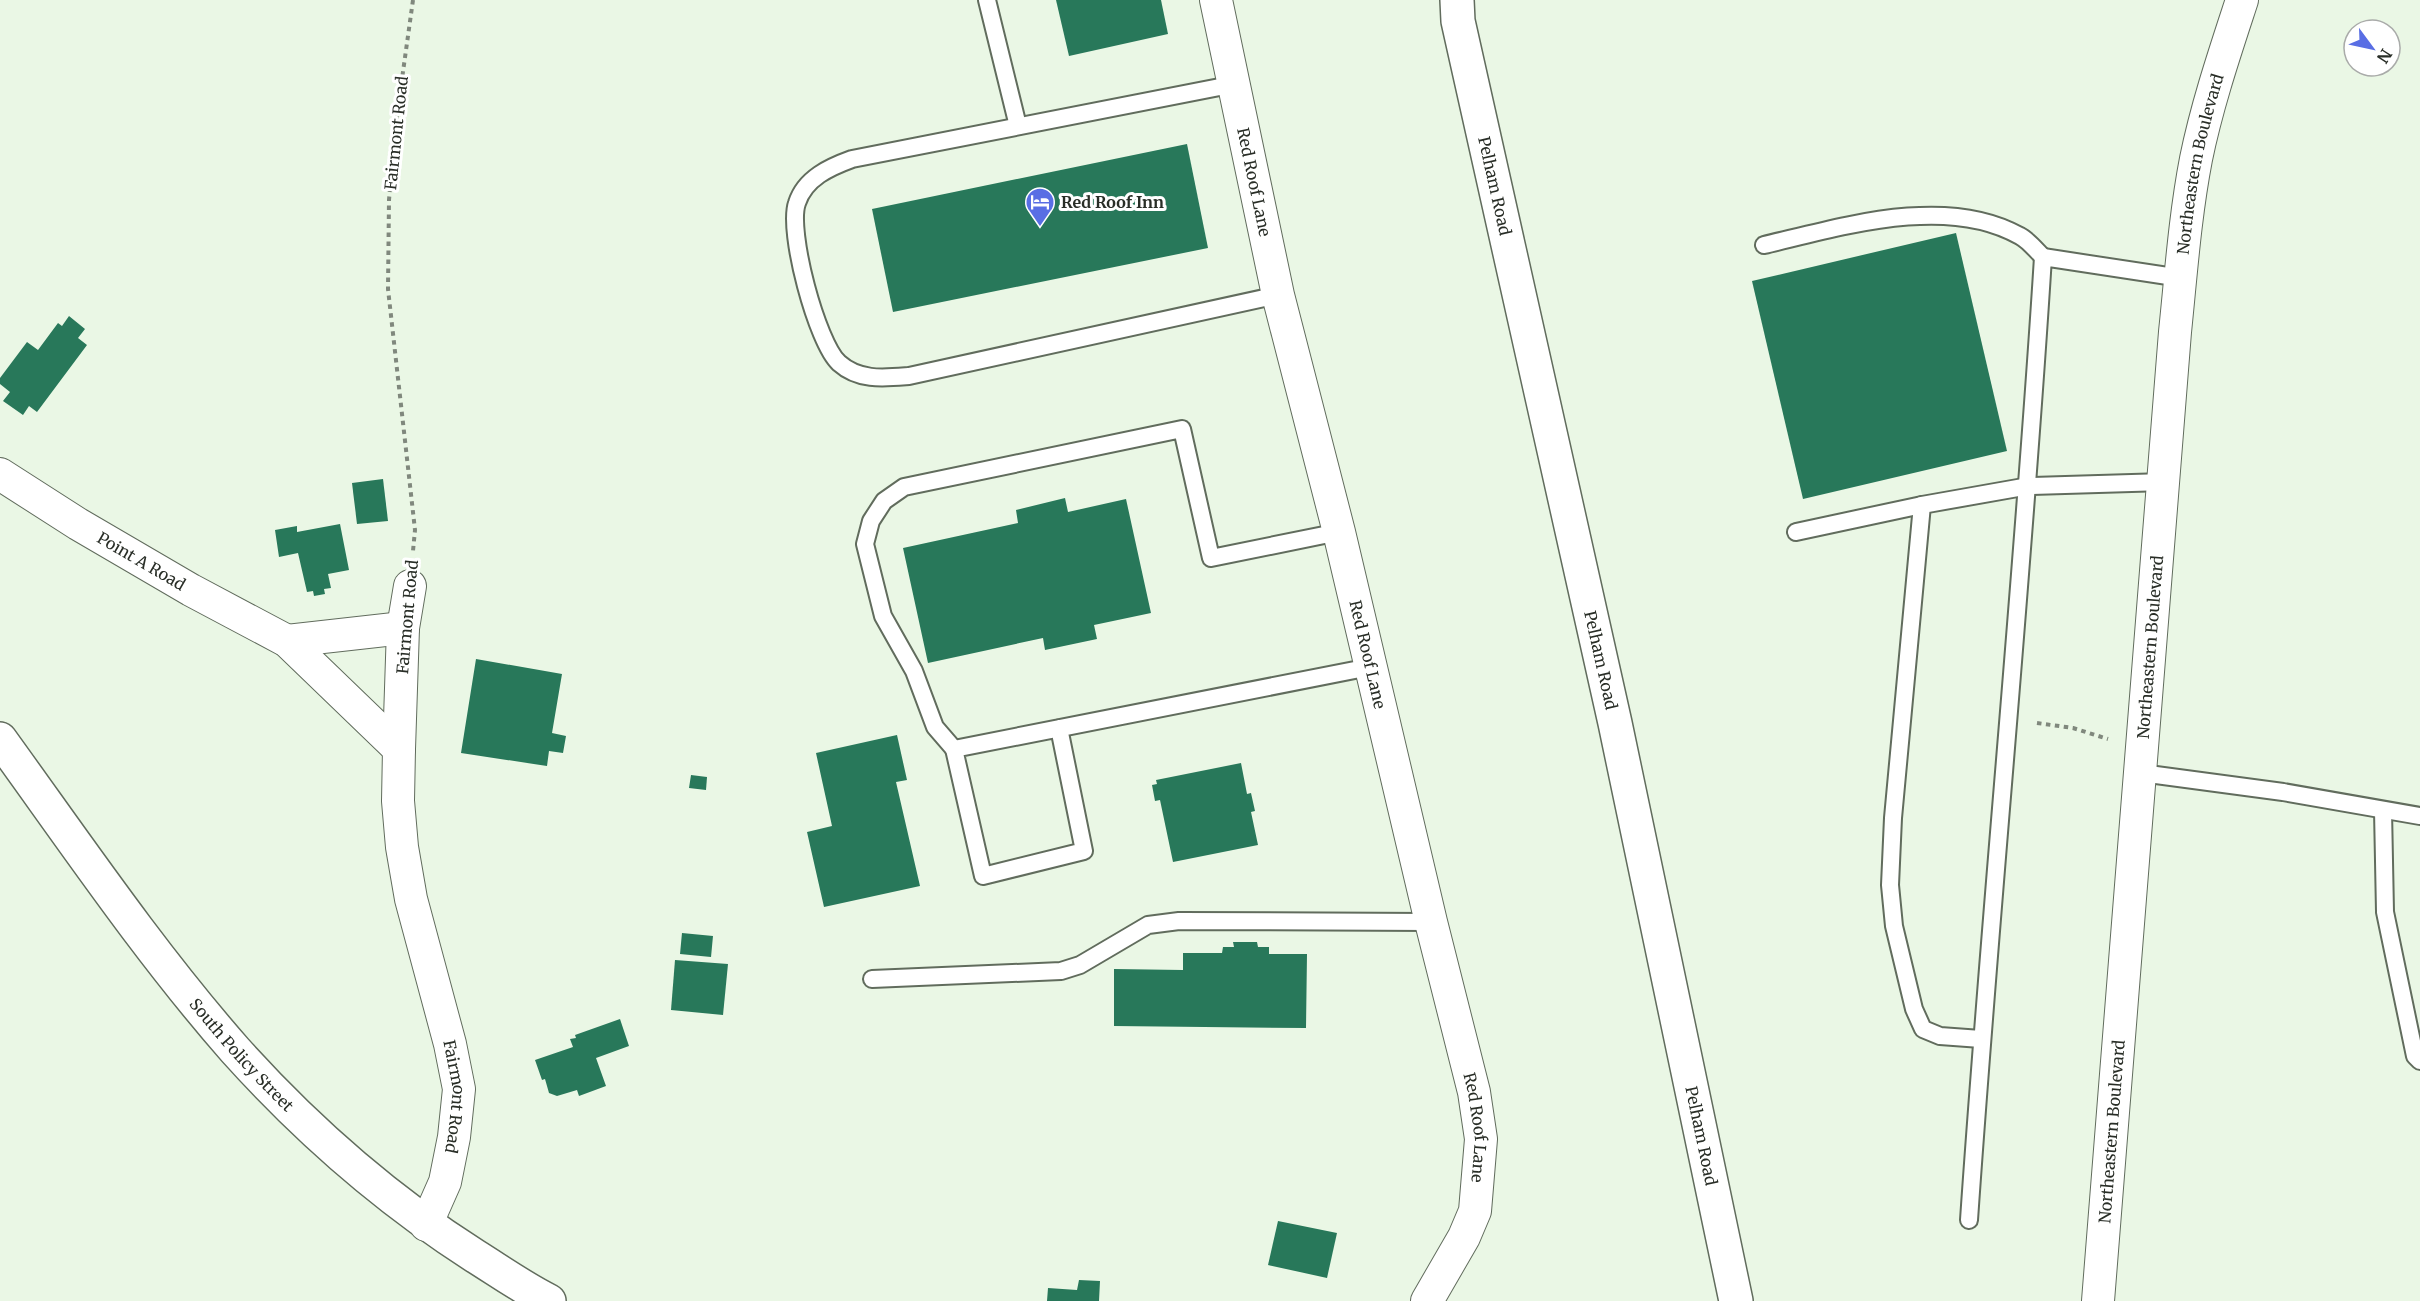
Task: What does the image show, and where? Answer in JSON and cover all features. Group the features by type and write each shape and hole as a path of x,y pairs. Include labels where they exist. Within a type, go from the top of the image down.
{"main road":[{"name":"Pelham Road","path":"1454,7 1615,723 1736,1301"},
{"name":"South Policy Street","path":"0,739 153,949 236,1050 327,1143 426,1225 549,1301"}],"street":[{"name":"Red Roof Lane","path":"1216,0 1278,295 1339,532 1431,922 1474,1092 1481,1139 1475,1211 1464,1237 1427,1301"},
{"name":"Northeastern Boulevard","path":"2098,1301 2181,278 2196,159 2218,76 2242,0"},
{"name":"Point A Road","path":"0,474 78,524 191,590 287,641 399,750"},
{"name":"Fairmont Road","path":"410,586 403,628 399,750 398,801 402,847 411,899 450,1044 459,1089 454,1137 445,1182 426,1225"},
{"path":"287,641 403,628"}],"lane":[{"path":"987,0 1018,126"},
{"path":"1235,84 852,159 830,167 810,182 797,203 794,228 802,270 824,342 839,363 859,374 880,379 909,376 1278,295"},
{"path":"1764,245 1848,225 1934,214 1984,222 2021,236 2043,257 2181,278"},
{"path":"1969,1220 1981,1039 2029,486 2043,257"},
{"path":"1059,728 1084,851 983,876 954,748 935,727 914,671 883,616 865,544 870,521 884,501 904,487 1182,429 1212,558 1339,532"},
{"path":"1796,532 1922,505 2029,486 2165,482"},
{"path":"1922,505 1893,818 1890,885 1893,926 1914,1009 1923,1029 1940,1036 1981,1039"},
{"path":"954,748 1370,667"},
{"path":"2141,772 2283,792 2420,816"},
{"path":"2383,810 2385,912 2415,1056 2420,1060"},
{"path":"872,979 1061,971 1080,965 1148,925 1179,921 1431,922"}],"path":[{"name":"Fairmont Road","path":"410,586 415,530 388,289 389,200 395,129 413,0"},
{"path":"2008,720 2073,728 2112,740"}],"building":[{"path":"1056,0 1161,0 1168,34 1069,56"},
{"name":"Red Roof Inn","path":"1187,144 1208,248 893,312 872,209"},
{"path":"1956,233 2007,451 1803,499 1752,281"},
{"path":"69,316 85,329 78,338 87,345 37,412 29,406 23,415 3,401 10,392 0,384 0,378 27,342 38,350 58,323 62,326"},
{"path":"383,479 388,521 357,524 352,483"},
{"path":"1065,498 1068,512 1126,499 1151,613 1094,625 1097,639 1045,650 1043,638 928,663 903,548 1018,523 1016,510"},
{"path":"340,524 349,570 328,574 331,588 324,589 325,594 314,596 313,591 307,592 298,553 279,557 275,530 297,526 297,532"},
{"path":"476,659 562,674 552,733 566,736 563,753 549,751 547,766 461,753"},
{"path":"897,735 907,780 896,782 920,886 824,907 807,832 832,826 816,753"},
{"path":"1241,763 1247,794 1251,793 1255,811 1251,812 1258,845 1173,862 1160,800 1155,801 1152,785 1157,784 1156,780"},
{"path":"691,775 707,777 706,790 689,788"},
{"path":"682,933 713,936 711,957 680,954"},
{"path":"1233,942 1257,942 1258,947 1269,947 1269,954 1307,954 1306,1028 1114,1026 1114,969 1183,970 1183,953 1222,953 1223,947 1234,947"},
{"path":"675,960 728,964 723,1015 671,1010"},
{"path":"620,1019 629,1046 596,1058 606,1086 579,1096 577,1090 557,1096 549,1093 535,1060 573,1047 570,1039 576,1038 575,1035"},
{"path":"1278,1221 1337,1233 1327,1278 1268,1265"},
{"path":"1079,1280 1100,1281 1099,1301 1047,1301 1048,1288 1077,1290"}],"place":[{"name":"Red Roof Inn","path":"1040,228"}]}
